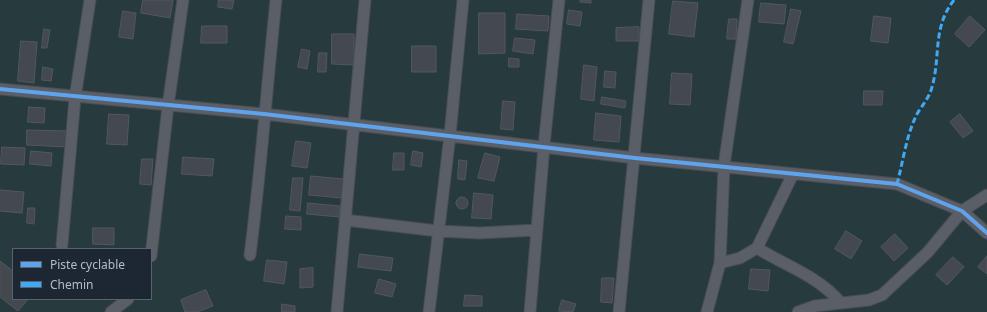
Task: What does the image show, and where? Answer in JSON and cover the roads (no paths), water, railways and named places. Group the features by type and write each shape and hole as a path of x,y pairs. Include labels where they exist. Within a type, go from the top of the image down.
{"street":[{"path":"62,245 75,98 90,0"},
{"path":"152,250 156,226 168,106 183,0"},
{"path":"250,254 258,194 264,114 276,0"},
{"path":"336,312 355,125 359,56 365,0"},
{"path":"430,312 450,135 463,0"},
{"path":"530,312 536,230 559,0"},
{"path":"619,312 649,0"},
{"path":"707,312 720,263 724,166 748,0"},
{"path":"0,89 75,98 264,114 635,158 897,184 962,211 987,232"},
{"path":"720,263 740,258 758,248 794,174"},
{"path":"798,312 815,306 840,302 869,300 882,295 928,252 962,211 987,195"},
{"path":"345,220 438,231 479,233 536,230"},
{"path":"758,248 814,278 829,289 840,302"},
{"path":"111,312 127,300"}]}
